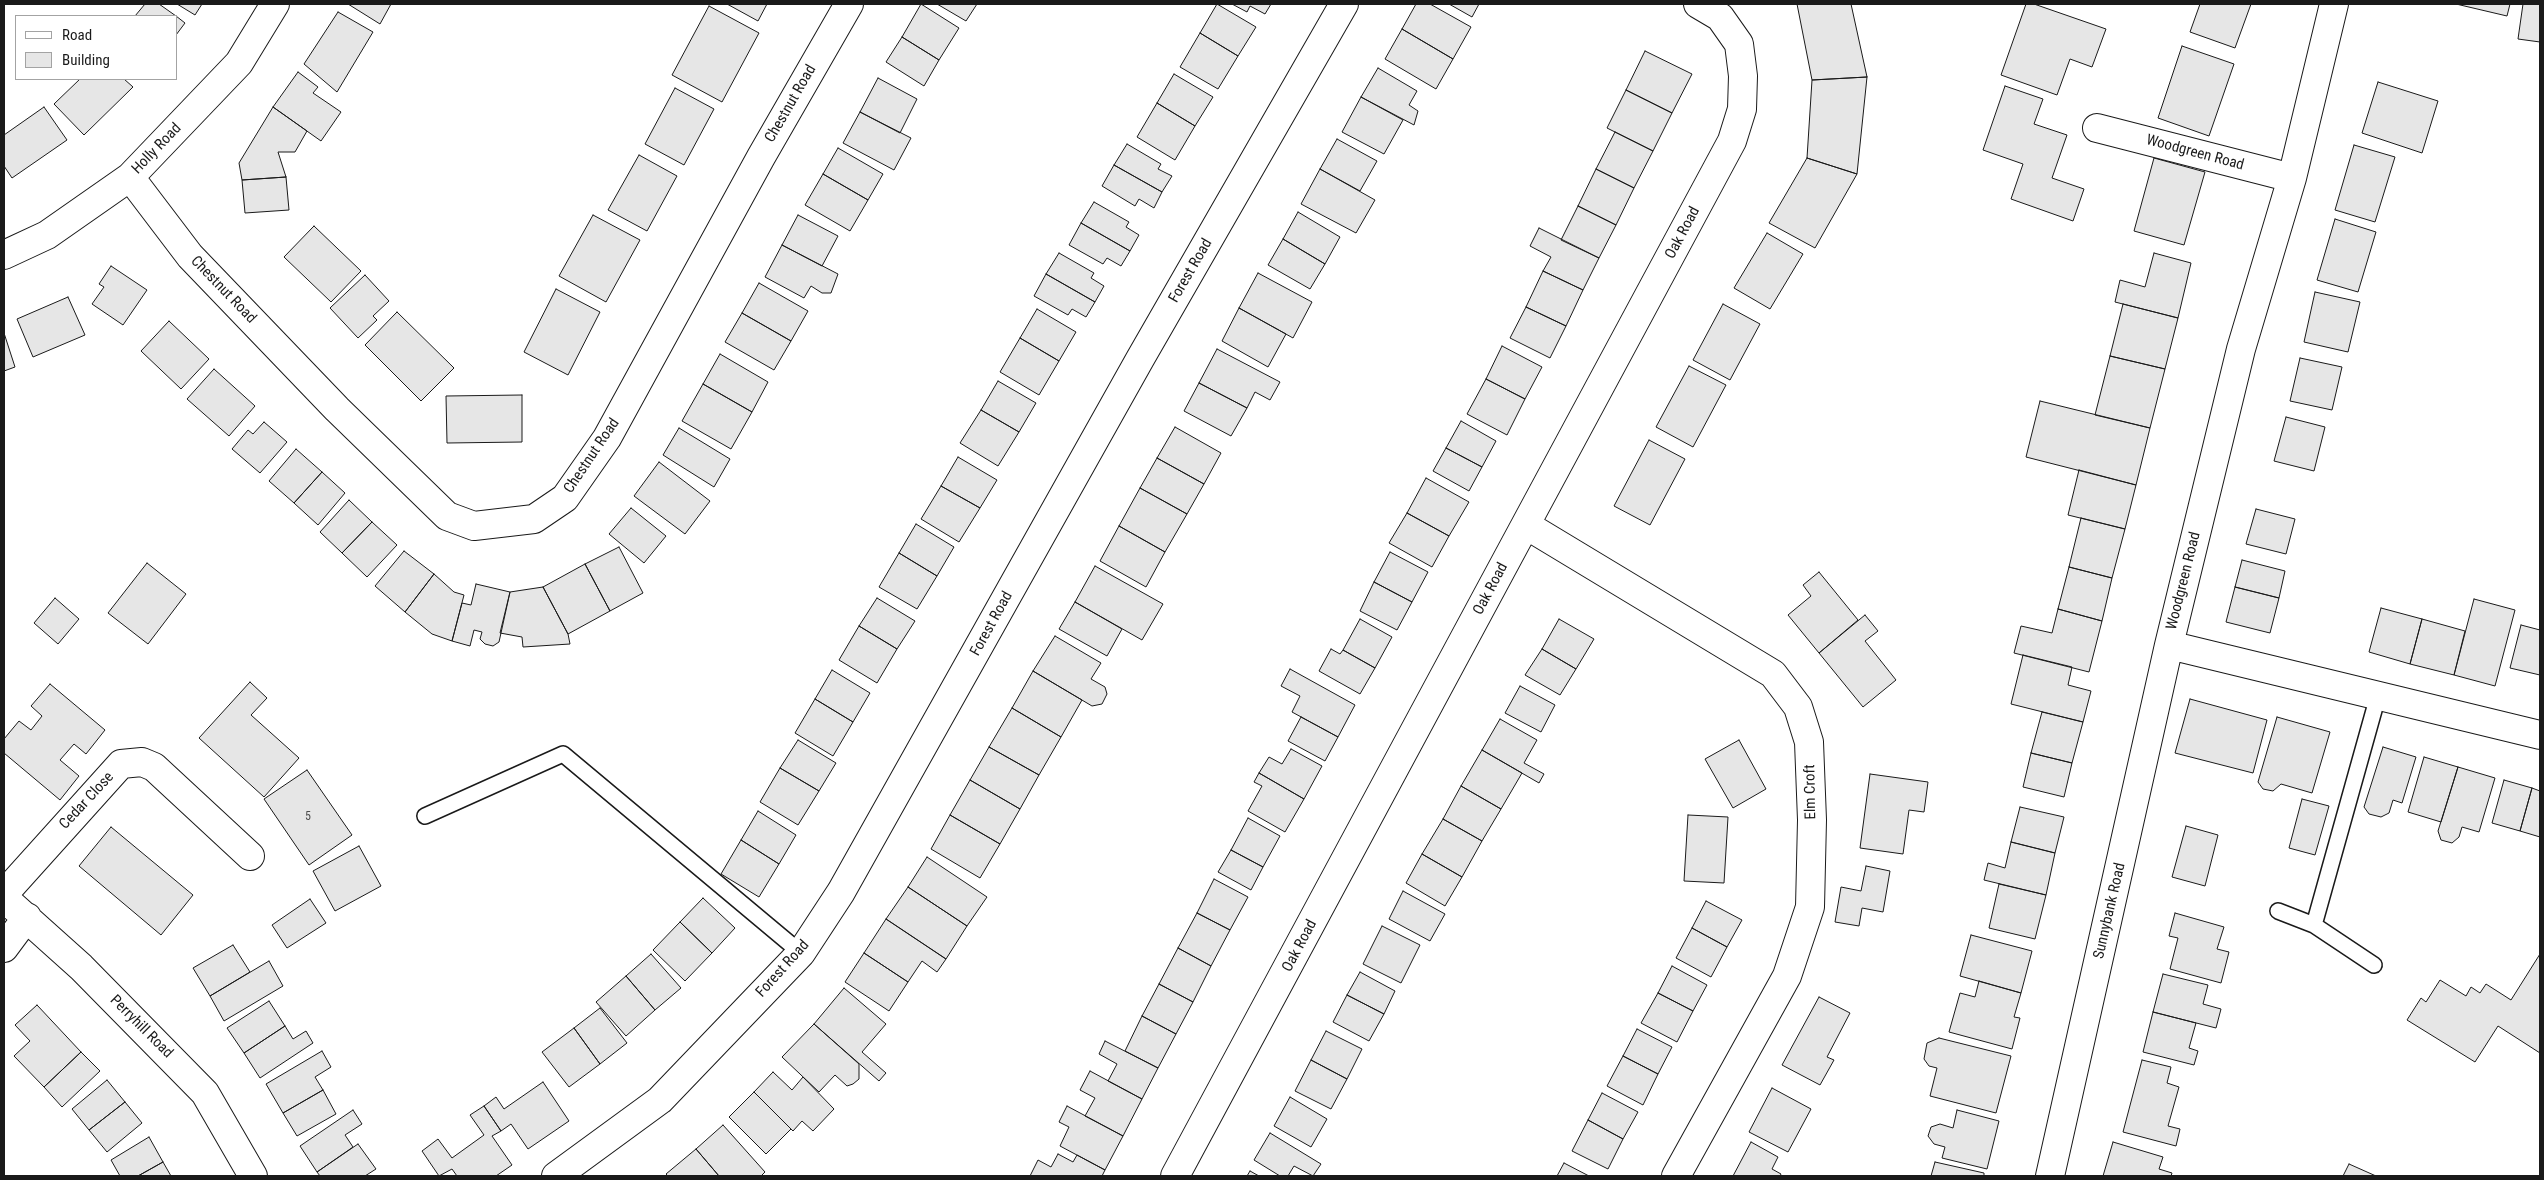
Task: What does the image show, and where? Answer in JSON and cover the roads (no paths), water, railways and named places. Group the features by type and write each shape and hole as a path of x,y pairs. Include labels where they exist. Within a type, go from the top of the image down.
{"street":[{"name":"Holly Road","path":"4,255 47,235 130,177 240,63 275,4"},
{"name":"Chestnut Road","path":"130,177 190,256 337,409 447,516 474,526 534,519 565,498 607,438 756,166 849,4"},
{"name":"Forest Road","path":"556,1176 660,1100 801,953 846,883 1140,359 1344,4"},
{"name":"Oak Road","path":"1175,1176 1732,141 1742,109 1743,76 1739,44 1720,17 1698,4"},
{"name":"Woodgreen Road","path":"2334,4 2292,178 2240,349 2169,645 2540,735"},
{"name":"Woodgreen Road","path":"2097,128 2292,178"},
{"name":"Elm Croft","path":"1526,524 1773,674 1798,707 1809,742 1812,820 1810,907 1787,976 1676,1176"},
{"name":"Sunnybank Road","path":"2050,1176 2169,645"},
{"name":"Cedar Close","path":"4,894 121,764 142,762 154,767 250,856"},
{"name":"Perryhill Road","path":"4,898 27,917 138,1023 205,1093 253,1176"},
{"path":"4,948 27,917"}],"lane":[{"path":"2314,925 2378,696"},
{"path":"425,816 563,754 801,953"},
{"path":"2278,911 2314,925 2374,965"}]}
